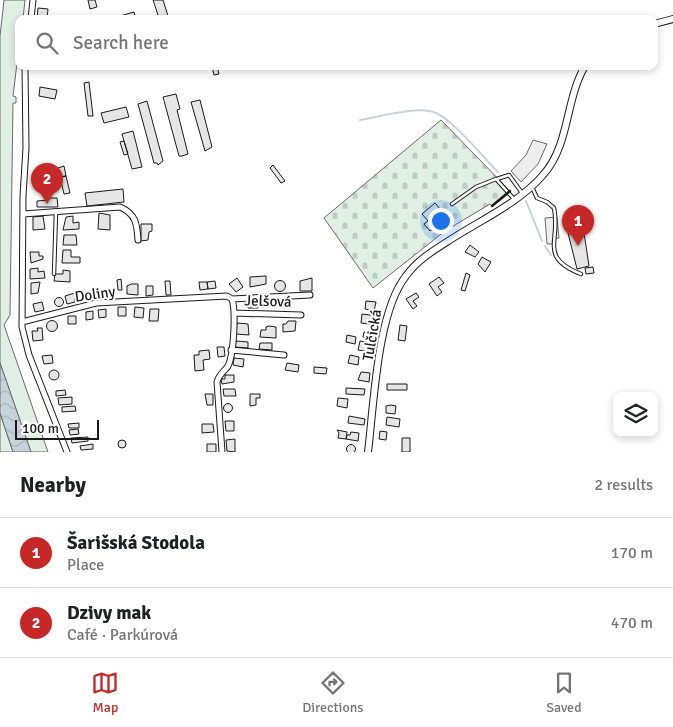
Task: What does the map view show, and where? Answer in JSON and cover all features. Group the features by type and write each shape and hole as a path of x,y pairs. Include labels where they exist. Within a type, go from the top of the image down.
{"street":[{"path":"31,15 33,0"},
{"path":"658,23 673,19"},
{"path":"25,70 26,148 22,322 27,348 67,452"},
{"name":"Tulčická","path":"368,452 385,319 398,287 408,273 423,258 518,196 543,175 556,155 576,85 583,70"},
{"path":"23,214 120,207 130,212 134,217 138,240"},
{"name":"Doliny","path":"22,322 96,303 227,296 232,299 310,296"},
{"path":"222,452 217,382 218,376 228,365 231,350 234,313 232,299"},
{"name":"Jelšová","path":"234,313 301,315"},
{"path":"231,350 284,355"}],"lane":[{"path":"452,204 476,187 509,175 518,196"},
{"path":"496,179 518,196"},
{"path":"532,186 537,198 547,202 554,208 553,248 555,258 564,266 581,274"},
{"path":"54,274 56,212"}],"green space":[{"path":"4,0 25,0 23,15 15,15 16,70 13,96 16,97 16,103 13,103 10,315 4,325 48,452 31,452 0,363 0,36"},
{"path":"441,120 510,191 492,206 490,204 445,231 373,288 324,218"},
{"path":"0,413 13,452 0,452"}],"shaded area":[{"path":"533,140 547,144 538,164 521,182 511,171 526,155"},
{"path":"557,217 559,238 553,239 554,244 547,244 545,218"}],"water":[{"path":"0,363 31,452 13,452 0,413"}],"building":[{"path":"88,0 95,0 97,7 90,9"},
{"path":"153,0 163,0 168,15 158,15"},
{"path":"38,8 48,9 47,15 37,15"},
{"path":"134,12 135,15 123,15"},
{"path":"213,70 218,70 219,74 214,75"},
{"path":"89,82 93,116 88,116 84,83"},
{"path":"40,87 57,90 55,99 39,96"},
{"path":"176,94 180,109 177,110 188,154 182,156 179,156 163,97"},
{"path":"200,100 212,147 205,151 191,102"},
{"path":"147,101 163,161 158,165 154,163 138,104"},
{"path":"126,107 129,117 104,123 101,113"},
{"path":"133,131 142,167 132,169 122,134"},
{"path":"124,141 128,154 124,155 120,142"},
{"path":"273,165 285,181 281,183 270,168"},
{"path":"64,166 66,176 60,177 58,168"},
{"path":"66,176 70,193 64,194 60,177"},
{"path":"123,189 124,202 87,206 85,193"},
{"path":"48,198 57,198 58,207 37,207 37,201 49,200"},
{"path":"435,203 447,217 430,231 424,224 428,221 422,214"},
{"path":"99,213 110,215 110,230 98,229"},
{"path":"43,216 45,229 33,230 33,217"},
{"path":"73,216 73,223 79,222 79,229 63,230 66,217"},
{"path":"141,224 152,224 152,231 149,232 148,240 141,241"},
{"path":"583,226 589,266 577,269 567,229"},
{"path":"64,235 76,235 77,245 63,245"},
{"path":"470,245 479,252 475,257 465,252"},
{"path":"63,250 71,250 71,257 80,257 80,263 62,263"},
{"path":"30,252 39,252 39,256 43,256 43,259 31,263"},
{"path":"482,257 491,262 485,272 478,264"},
{"path":"593,267 594,273 586,274 585,268"},
{"path":"38,268 38,272 44,271 45,278 30,279 30,269"},
{"path":"63,270 70,271 70,282 54,281 55,274 63,274"},
{"path":"466,273 470,275 465,291 461,290"},
{"path":"266,276 266,284 250,287 250,277"},
{"path":"439,277 444,283 438,287 442,292 437,296 429,284"},
{"path":"237,278 243,287 236,292 229,284"},
{"path":"312,278 312,291 300,291 300,281"},
{"path":"121,279 122,290 118,290 117,280"},
{"path":"280,280 286,286 280,292 274,286"},
{"path":"165,281 170,281 171,295 166,295"},
{"path":"215,281 216,288 208,289 207,282"},
{"path":"40,282 38,293 31,294 31,283"},
{"path":"199,282 207,282 208,289 200,290"},
{"path":"138,284 138,295 127,294 127,286"},
{"path":"146,286 153,286 153,295 146,296"},
{"path":"75,293 75,302 67,304 65,296"},
{"path":"416,293 419,297 413,301 417,306 413,309 406,299"},
{"path":"59,298 63,302 59,306 55,302"},
{"path":"248,301 258,301 258,308 248,308"},
{"path":"366,301 376,302 374,311 365,309"},
{"path":"42,302 44,310 35,312 33,304"},
{"path":"118,307 126,307 126,316 118,316"},
{"path":"135,307 144,308 143,318 134,317"},
{"path":"106,309 106,317 99,318 98,310"},
{"path":"150,309 159,309 158,321 149,321"},
{"path":"93,311 93,319 86,320 86,312"},
{"path":"362,314 378,316 377,325 361,323"},
{"path":"68,316 76,316 76,324 68,324"},
{"path":"52,320 58,326 52,332 46,326"},
{"path":"288,321 296,321 295,331 283,332 283,324 286,324"},
{"path":"237,323 248,324 249,335 236,334"},
{"path":"400,325 407,326 405,341 398,340"},
{"path":"266,327 276,327 276,338 260,337 261,330 266,330"},
{"path":"37,328 42,328 43,340 33,341 32,331 38,331"},
{"path":"364,332 374,333 373,339 363,337"},
{"path":"347,335 356,337 355,344 346,342"},
{"path":"236,341 248,342 248,348 235,347"},
{"path":"360,341 371,343 370,352 358,350"},
{"path":"260,343 272,343 272,350 259,349"},
{"path":"217,347 224,347 225,356 218,357"},
{"path":"209,350 210,359 203,360 204,370 195,371 194,355 199,355 199,351"},
{"path":"52,355 53,363 44,364 42,356"},
{"path":"350,355 359,357 358,365 348,363"},
{"path":"234,358 244,359 243,367 233,365"},
{"path":"287,363 299,365 298,372 285,370"},
{"path":"314,367 327,368 326,374 314,373"},
{"path":"52,370 56,370 59,375 58,379 52,380 49,377 49,373"},
{"path":"361,372 370,373 369,382 358,380"},
{"path":"225,375 234,375 234,382 222,384 221,379 225,379"},
{"path":"387,384 407,384 407,390 387,390"},
{"path":"346,388 365,389 364,395 346,394"},
{"path":"223,389 235,389 236,396 224,396"},
{"path":"65,390 66,395 56,396 56,391"},
{"path":"205,394 213,394 213,405 207,405"},
{"path":"250,394 260,394 260,398 256,398 256,405 250,406"},
{"path":"72,397 72,404 59,405 58,398"},
{"path":"338,398 348,399 347,408 337,406"},
{"path":"228,404 232,408 228,412 224,408"},
{"path":"75,406 76,411 62,412 62,407"},
{"path":"386,406 396,406 395,414 386,413"},
{"path":"349,416 365,419 364,425 348,423"},
{"path":"387,417 400,419 399,427 386,425"},
{"path":"225,421 234,421 234,431 226,431"},
{"path":"79,423 79,428 69,428 68,424"},
{"path":"202,424 213,424 214,432 202,433"},
{"path":"78,429 79,434 70,435 69,430"},
{"path":"337,430 347,432 346,439 338,438 339,433"},
{"path":"380,431 387,432 386,440 379,439"},
{"path":"351,432 359,433 358,441 346,439 347,435 350,435"},
{"path":"88,437 88,441 72,443 71,438"},
{"path":"402,438 410,438 410,452 402,452"},
{"path":"235,439 235,452 227,451 226,440"},
{"path":"122,440 126,444 122,448 118,444"},
{"path":"93,444 93,449 81,450 80,446"},
{"path":"207,444 216,444 216,452 207,452"},
{"path":"348,446 354,446 354,452 348,452"}],"waterway":[{"path":"360,120 419,110 436,113 460,131 498,172"},
{"path":"526,201 542,241"},
{"path":"545,246 551,255"}],"wall":[{"path":"492,206 510,191"}],"place":[{"name":"Dzivy mak","path":"47,204"},
{"name":"Šarišská Stodola","path":"578,246"}]}
